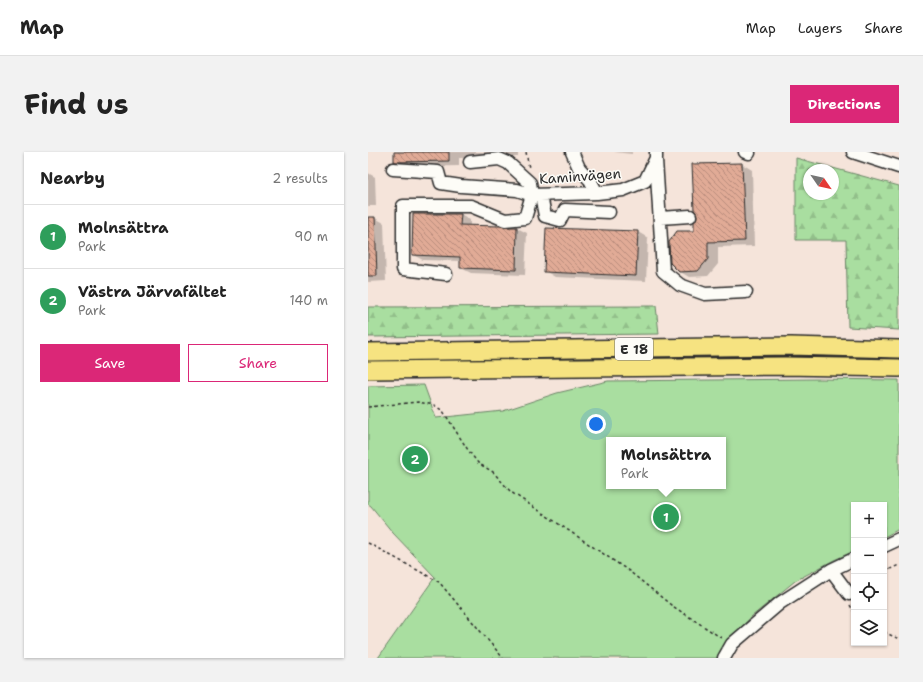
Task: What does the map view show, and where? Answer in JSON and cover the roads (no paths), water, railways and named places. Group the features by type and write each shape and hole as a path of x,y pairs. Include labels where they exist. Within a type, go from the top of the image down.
{"highway":[{"name":"E 18","path":"368,352 791,346 899,349"},
{"name":"E 18","path":"368,370 785,366 899,368"}],"street":[{"path":"572,152 579,168 590,180 597,193"},
{"path":"853,152 899,167"},
{"path":"656,155 663,271 680,285 705,294 746,292"},
{"name":"Kaminvägen","path":"393,169 438,172 441,183 517,190 537,195 597,193 623,190 645,181 656,155"},
{"path":"470,162 499,159 508,163 530,183 537,195 545,216 560,220 565,210 609,212"},
{"path":"446,274 403,269 403,206 471,206 506,220 525,218 537,195"},
{"path":"660,218 690,216"},
{"path":"887,545 899,539"},
{"path":"724,658 732,644 780,603 831,570 851,560"},
{"path":"831,570 849,594"}],"place":[{"name":"Västra Järvafältet","path":"415,459"},
{"name":"Molnsättra","path":"666,517"}]}
